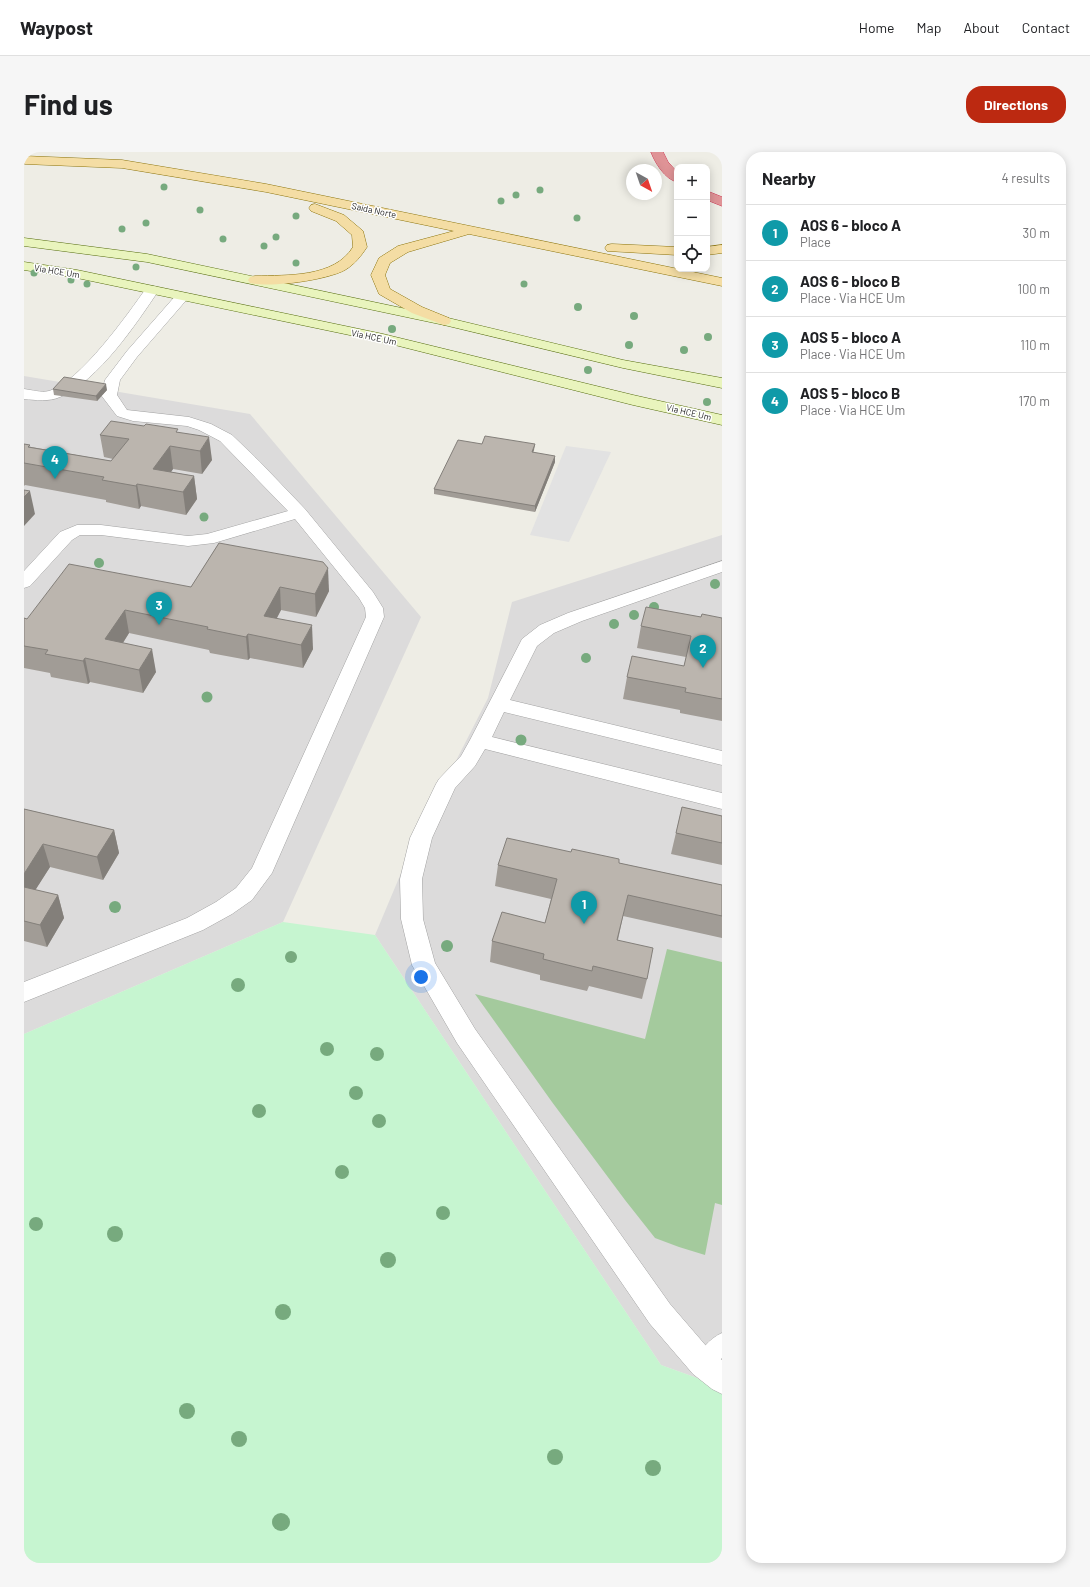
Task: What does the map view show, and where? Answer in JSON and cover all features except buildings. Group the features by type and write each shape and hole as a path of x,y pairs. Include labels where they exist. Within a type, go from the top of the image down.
{"highway":[{"path":"657,152 664,164 674,175"},
{"path":"710,196 722,202"}],"main road":[{"name":"Saída Norte","path":"24,160 122,164 198,178 266,188 722,282"},
{"path":"198,178 309,206 340,218 358,234 360,247 348,262 327,272 298,279 255,280"},
{"path":"444,321 417,310 384,291 378,275 384,261 404,249 469,230"},
{"path":"507,238 599,247 674,251"},
{"path":"24,242 147,258 444,321 623,364 716,381"},
{"path":"710,250 722,250"},
{"name":"Via HCE Um","path":"24,266 77,274 383,338 473,360 657,393 722,420"},
{"path":"473,360 585,382 602,383 618,380 624,376 626,369 623,364"},
{"path":"657,393 684,380 716,381"}],"street":[{"path":"24,394 40,396 53,394 66,388 83,375 133,320 152,290"},
{"path":"24,992 195,924 224,908 244,894 261,872 375,617 374,608 367,596 299,513 254,464 226,438 215,431 189,422 133,416 122,413 109,395 113,380 132,354 182,297"},
{"path":"83,375 113,380"},
{"path":"24,582 66,536 77,530 101,530 188,541 208,539 299,513"},
{"path":"722,566 575,617 547,629 529,643 480,741 468,761 446,784 421,838 411,879 412,919 424,965 466,1036 660,1314 703,1364 722,1380"},
{"path":"499,704 722,758"},
{"path":"480,741 722,801"}],"lane":[{"path":"703,1364 722,1343"}],"shaded area":[{"path":"24,376 250,414 421,617 283,922 24,1034"},
{"path":"566,446 611,452 569,542 530,535"},
{"path":"722,535 722,1387 661,1365 375,935 412,847 488,698 512,602"}],"green space":[{"path":"283,922 375,935 661,1365 722,1387 722,1563 24,1563 24,1034"},
{"path":"667,949 722,962 722,1205 715,1203 705,1255 655,1238 552,1102 475,994 645,1039"}],"place":[{"name":"AOS 5 - bloco B","path":"55,479"},
{"name":"AOS 5 - bloco A","path":"159,625"},
{"name":"AOS 6 - bloco B","path":"703,668"},
{"name":"AOS 6 - bloco A","path":"584,924"}]}
